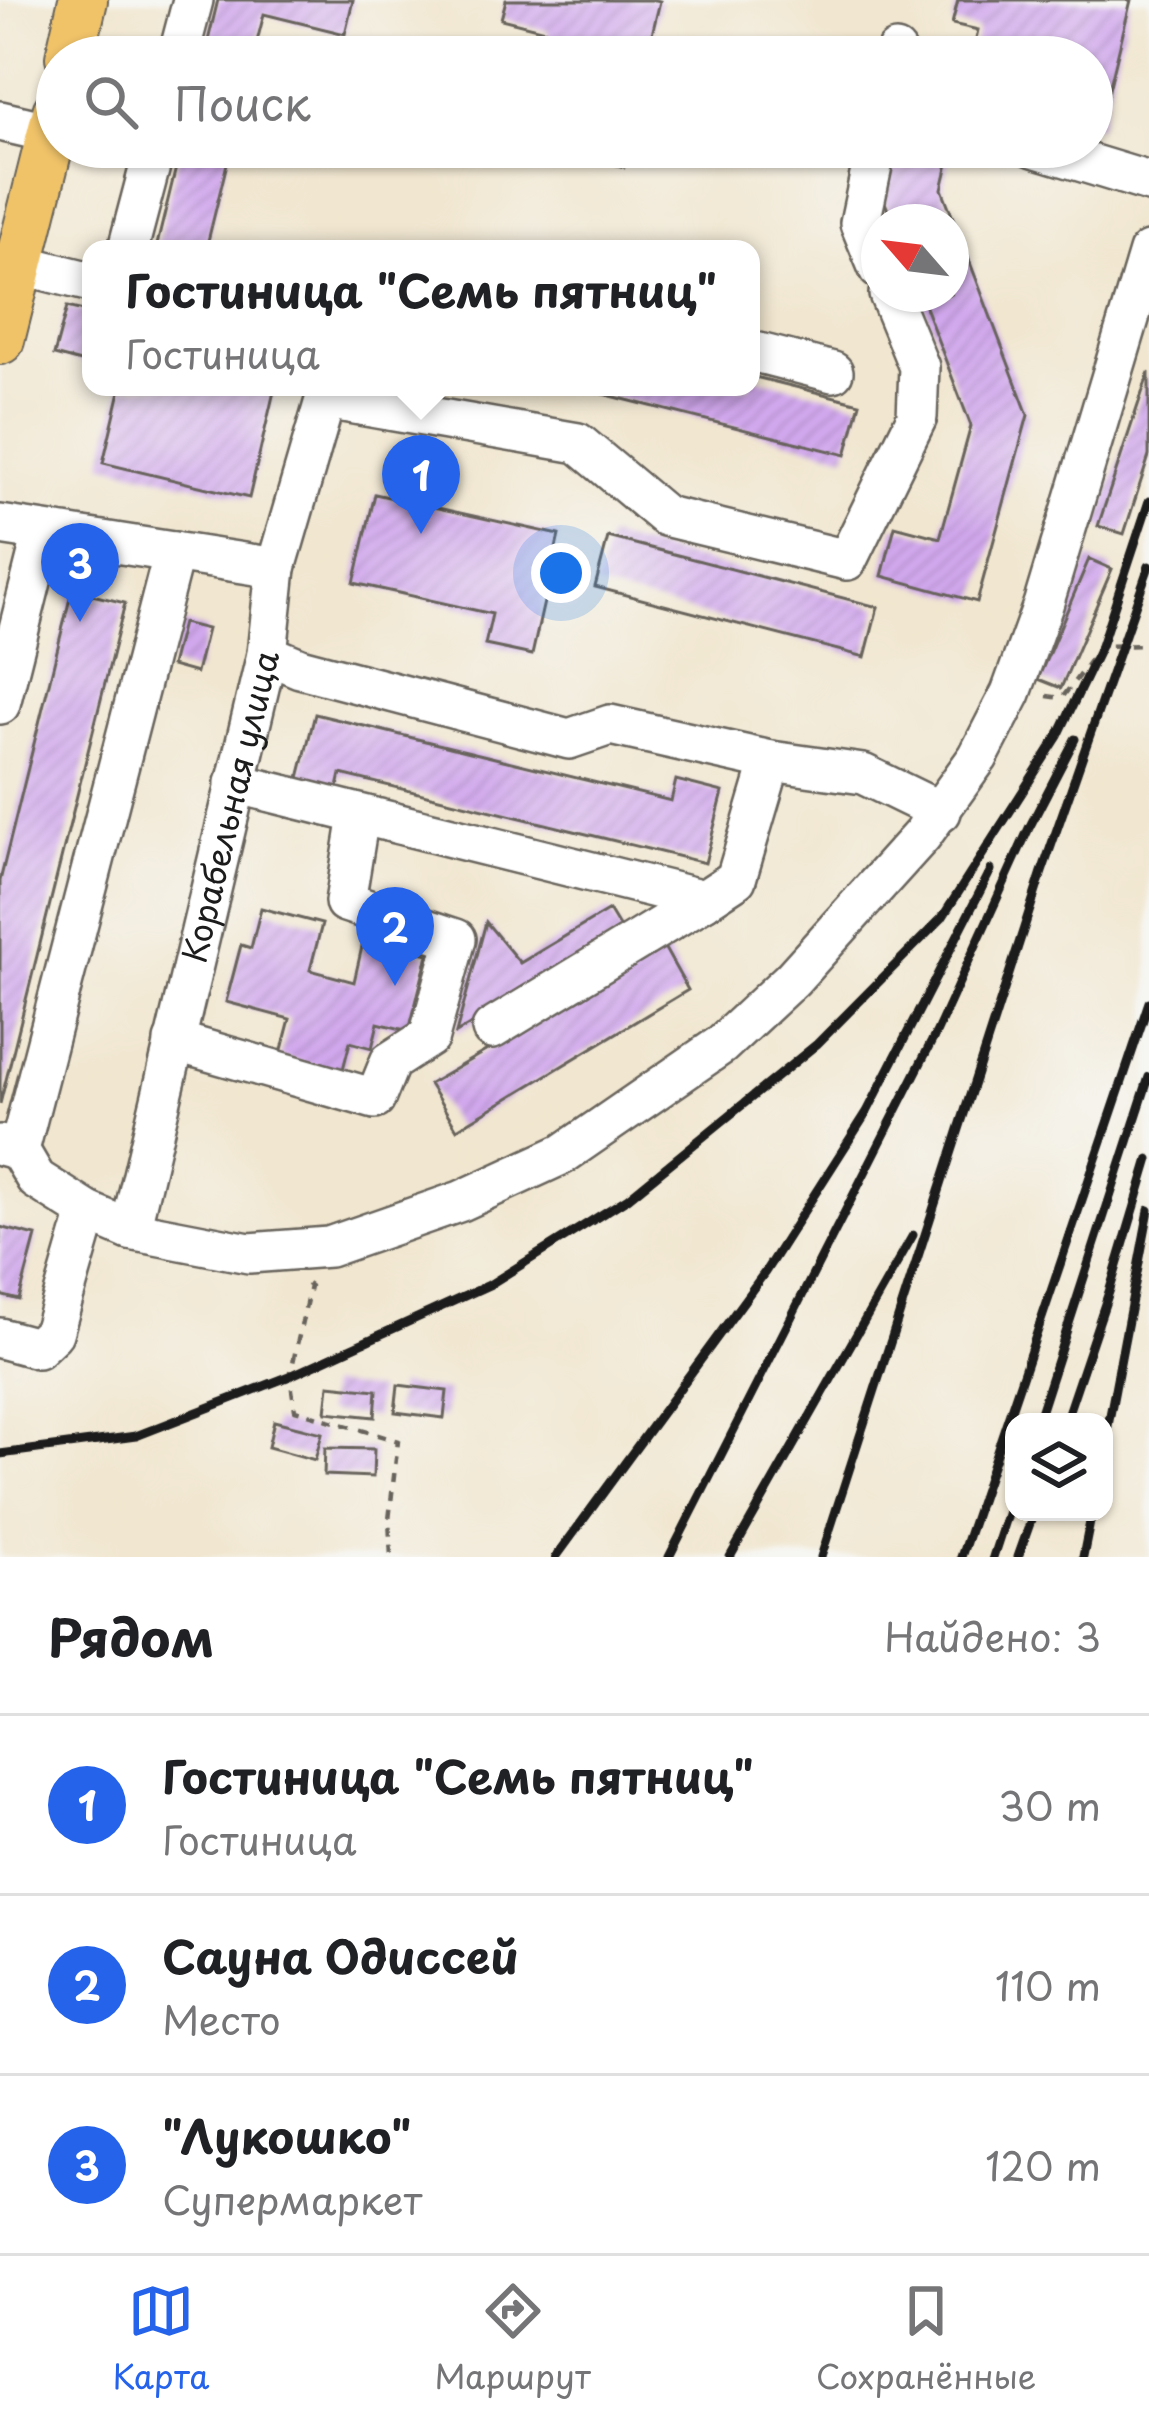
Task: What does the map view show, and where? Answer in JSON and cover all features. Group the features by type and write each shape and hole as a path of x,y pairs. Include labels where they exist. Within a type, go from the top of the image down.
{"main road":[{"path":"74,36 82,0"},
{"path":"0,340 44,168"}],"street":[{"path":"184,36 193,0"},
{"path":"0,121 36,122"},
{"path":"130,240 149,168"},
{"path":"864,204 872,168"},
{"path":"1103,168 1149,182"},
{"path":"174,552 9,1148 36,1179 88,1212 130,1230 249,1252 329,1247 461,1201 563,1154 721,1045 791,979 941,812 978,757 1011,693 1149,252"},
{"path":"20,264 82,280"},
{"path":"343,396 578,442 665,516 847,560 917,417 919,367 896,312"},
{"path":"760,353 833,372"},
{"name":"Корабельная улица","path":"130,1230 267,654 276,568 327,396"},
{"path":"0,525 276,568"},
{"path":"0,704 43,534"},
{"path":"267,654 300,668 569,739 610,725 772,761 863,774 941,812"},
{"path":"492,1029 736,879 772,761"},
{"path":"235,783 704,900"},
{"path":"174,1041 375,1100 390,1062 429,1037 456,939 345,902 359,816"},
{"path":"0,1338 37,1348 53,1333 88,1212"}],"path":[{"path":"1011,693 1063,698 1101,646 1149,645"},
{"path":"249,1252 310,1286 290,1376 295,1410 398,1442 389,1520 392,1557"}],"building":[{"path":"218,0 353,0 345,34 264,14 258,36 209,36"},
{"path":"506,0 660,1 652,36 548,36 549,31 501,19"},
{"path":"958,0 1131,0 1113,73 1113,36 977,36 978,30 952,24"},
{"path":"176,168 226,168 208,240 158,240"},
{"path":"892,168 947,168 942,189 948,204 886,204"},
{"path":"969,260 1028,415 977,602 882,576 895,526 940,538 971,426 927,312 969,312"},
{"path":"67,307 82,311 82,362 54,355"},
{"path":"1149,372 1149,456 1124,534 1098,526"},
{"path":"760,378 860,403 846,455 611,396 760,396"},
{"path":"119,396 273,396 249,498 103,463"},
{"path":"375,494 559,535 532,655 485,645 492,614 354,583"},
{"path":"608,537 878,607 865,657 595,587"},
{"path":"1089,559 1112,569 1061,688 1038,679"},
{"path":"72,590 125,603 0,1104 0,881"},
{"path":"182,623 207,629 196,673 171,666"},
{"path":"315,714 671,801 676,780 723,792 705,863 341,774 337,792 298,782"},
{"path":"261,908 322,924 310,970 354,982 364,938 428,954 409,1031 378,1023 372,1048 350,1042 342,1073 280,1057 290,1019 226,1002 241,945 251,948"},
{"path":"609,910 624,935 456,1033 486,922 520,963"},
{"path":"664,947 688,990 457,1129 429,1084"},
{"path":"0,1227 36,1236 19,1300 0,1295"},
{"path":"329,1385 377,1390 375,1417 326,1412"},
{"path":"398,1385 447,1391 444,1418 395,1412"},
{"path":"274,1421 322,1433 315,1460 268,1447"},
{"path":"325,1448 374,1449 373,1477 324,1475"}],"railway":[{"path":"0,1454 136,1436 290,1376 489,1285 628,1198 817,1044 942,918 1058,736 1101,646 1149,501"},
{"path":"821,1557 1042,872 1149,566"},
{"path":"669,1557 937,1031 1075,739"},
{"path":"556,1557 765,1272 867,1112 991,870"},
{"path":"961,1557 1149,1002"},
{"path":"1040,1413 1149,1077"},
{"path":"1068,1413 1149,1159"},
{"path":"1110,1413 1149,1210"},
{"path":"730,1557 913,1235"},
{"path":"993,1557 1005,1520"},
{"path":"1018,1557 1031,1521"},
{"path":"1083,1557 1090,1521"}],"place":[{"name":"Гостиница \"Семь пятниц\"","path":"421,534"},
{"name":"\"Лукошко\"","path":"80,622"},
{"name":"Сауна Одиссей","path":"395,986"}]}
